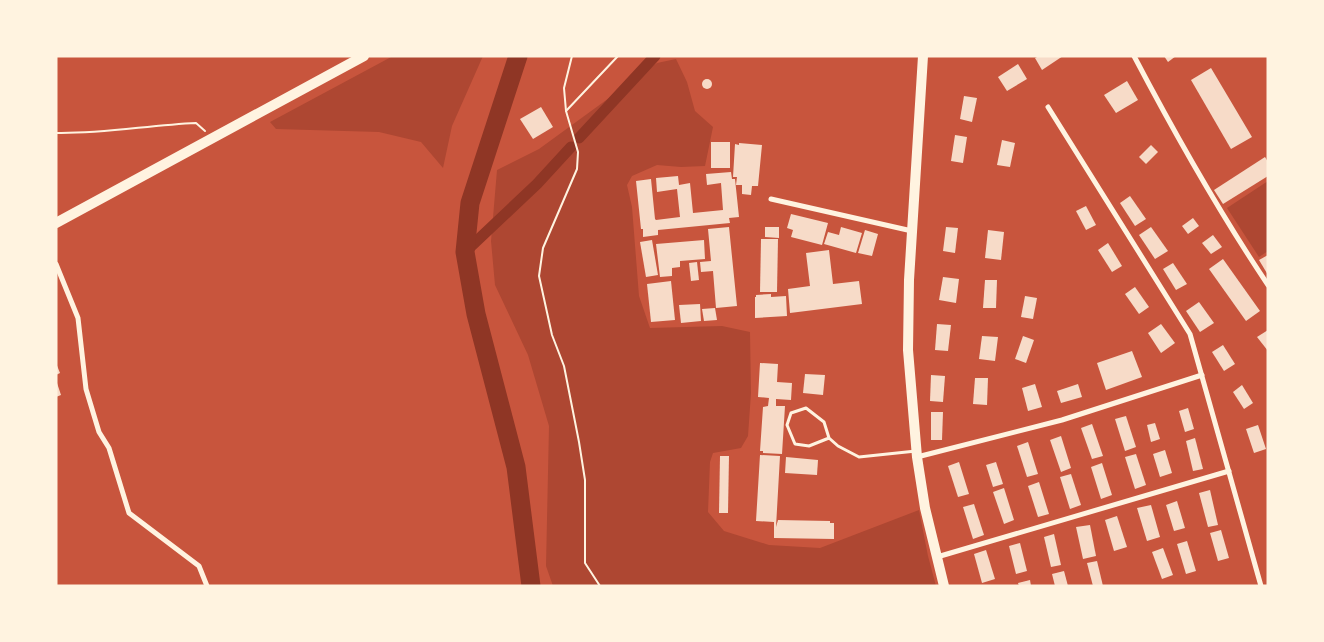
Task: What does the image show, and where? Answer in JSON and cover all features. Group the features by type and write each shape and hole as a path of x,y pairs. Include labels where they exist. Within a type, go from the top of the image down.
{"main road":[{"path":"56,223 364,56"},
{"path":"922,56 909,280 908,350 917,454 925,508 944,586"}],"street":[{"path":"1134,56 1220,210 1268,285"},
{"path":"1048,107 1190,334 1262,586"},
{"path":"771,199 912,231"},
{"path":"56,264 78,318 86,389 98,432 109,448 130,513 199,566 207,586"},
{"path":"917,454 1062,420 1202,374"},
{"path":"937,557 1229,471"}],"lane":[{"path":"829,438 809,446 796,444 787,425 791,413 806,408 824,422 829,438 838,446 859,457 917,454"}],"path":[{"path":"572,56 564,88 566,111 578,152 577,169 543,248 539,276 552,335 564,366 579,442 585,480 586,563 600,586"},
{"path":"566,111 618,56"},
{"path":"56,133 196,123 212,138"}],"shaded area":[{"path":"393,56 483,56 452,126 443,168 421,142 379,132 276,129 270,122"},
{"path":"676,59 687,82 695,111 713,127 705,166 657,165 632,176 627,185 632,207 639,296 650,328 722,326 750,332 751,393 748,436 741,448 713,453 710,462 708,512 724,531 769,545 820,548 919,510 936,586 553,586 546,566 549,426 528,355 495,285 491,241 497,170 539,149 657,63"},
{"path":"1268,181 1268,251 1259,257 1227,208"}],"building":[{"path":"1039,56 1063,56 1042,70 1035,58"},
{"path":"1164,56 1176,56 1168,62"},
{"path":"1018,64 1027,79 1007,91 998,77"},
{"path":"1211,68 1252,137 1231,149 1191,80"},
{"path":"707,79 712,84 707,89 702,84"},
{"path":"1127,81 1138,100 1116,113 1104,95"},
{"path":"964,96 977,98 972,122 960,119"},
{"path":"541,107 553,127 533,139 520,119"},
{"path":"955,135 967,137 963,163 951,161"},
{"path":"1002,140 1015,143 1010,167 997,165"},
{"path":"711,142 730,142 730,168 711,168"},
{"path":"739,143 762,145 758,186 752,186 751,195 742,194 742,185 736,185 737,177 733,177 735,144 739,145"},
{"path":"1151,145 1158,152 1146,164 1139,157"},
{"path":"1265,157 1268,162 1268,176 1223,204 1214,190"},
{"path":"731,172 732,179 735,179 739,217 729,218 730,223 658,230 658,235 643,237 636,181 651,179 656,220 680,217 677,189 657,192 656,178 678,176 679,185 690,183 693,213 723,210 721,183 707,185 706,174"},
{"path":"1130,196 1146,219 1135,226 1120,203"},
{"path":"1086,206 1096,225 1086,230 1076,211"},
{"path":"791,214 828,223 822,245 791,237 793,230 787,228"},
{"path":"1193,218 1199,226 1188,234 1182,226"},
{"path":"729,227 737,306 716,308 713,271 701,272 700,262 711,261 708,229"},
{"path":"765,227 779,227 779,238 765,237"},
{"path":"841,227 862,233 856,253 824,244 828,232 839,235"},
{"path":"946,227 958,228 955,253 943,251"},
{"path":"1151,227 1168,251 1155,259 1139,235"},
{"path":"865,230 878,234 872,256 858,253"},
{"path":"988,230 1004,232 1001,260 985,258"},
{"path":"1213,235 1222,247 1211,254 1202,243"},
{"path":"761,239 778,239 777,292 760,292"},
{"path":"652,240 658,275 646,277 640,242"},
{"path":"704,240 705,259 680,261 680,267 672,268 672,276 660,277 656,244"},
{"path":"1108,243 1122,266 1112,272 1098,250"},
{"path":"829,250 833,284 859,281 862,304 790,313 788,289 810,286 806,253"},
{"path":"1268,255 1268,275 1259,260"},
{"path":"1223,259 1260,311 1246,321 1209,269"},
{"path":"697,262 699,280 691,281 689,263"},
{"path":"1173,263 1187,284 1176,290 1163,269"},
{"path":"943,277 959,279 956,303 939,300"},
{"path":"985,280 997,280 996,308 983,308"},
{"path":"671,281 675,320 651,322 647,284"},
{"path":"1135,287 1149,307 1139,314 1125,294"},
{"path":"771,294 771,297 786,296 787,316 755,318 756,295"},
{"path":"1025,296 1037,298 1033,319 1021,317"},
{"path":"1199,302 1214,323 1200,332 1186,311"},
{"path":"700,304 701,321 681,323 679,305"},
{"path":"715,308 717,320 704,321 702,309"},
{"path":"937,324 951,325 948,351 935,350"},
{"path":"1161,324 1175,343 1161,353 1148,333"},
{"path":"1268,330 1268,351 1257,337"},
{"path":"982,336 998,337 995,361 979,359"},
{"path":"1023,336 1034,340 1026,363 1015,359"},
{"path":"1223,345 1235,364 1224,371 1212,352"},
{"path":"1132,351 1142,377 1106,390 1097,363"},
{"path":"56,363 60,373 56,375"},
{"path":"760,363 778,364 777,382 792,383 791,400 776,399 776,406 785,406 782,454 763,453 763,451 760,451 763,407 768,406 769,398 758,397"},
{"path":"805,374 825,375 823,395 803,393"},
{"path":"931,375 945,376 943,402 930,401"},
{"path":"975,378 988,378 987,405 973,404"},
{"path":"56,380 61,395 56,397"},
{"path":"1035,384 1042,407 1028,411 1022,388"},
{"path":"1078,384 1082,397 1061,403 1057,391"},
{"path":"1242,385 1253,403 1244,409 1233,392"},
{"path":"1188,408 1194,429 1185,432 1179,411"},
{"path":"931,412 943,412 942,440 931,440"},
{"path":"1126,416 1136,447 1125,451 1115,419"},
{"path":"1155,423 1160,439 1151,442 1147,425"},
{"path":"1092,424 1103,456 1092,459 1081,428"},
{"path":"1258,425 1266,449 1254,453 1246,429"},
{"path":"1061,436 1071,468 1061,472 1050,440"},
{"path":"1195,438 1203,469 1193,471 1186,441"},
{"path":"1028,442 1038,474 1027,477 1017,446"},
{"path":"1165,450 1172,473 1160,477 1153,454"},
{"path":"1136,454 1146,485 1135,489 1125,457"},
{"path":"760,455 780,456 776,527 778,520 830,521 830,523 834,523 834,539 774,538 774,522 756,521"},
{"path":"720,456 729,456 728,513 719,513"},
{"path":"786,457 818,460 817,475 785,473"},
{"path":"959,462 969,494 958,497 948,466"},
{"path":"996,462 1003,484 993,487 986,465"},
{"path":"1102,463 1112,495 1101,499 1091,467"},
{"path":"1071,474 1081,505 1070,509 1060,477"},
{"path":"1039,482 1049,514 1038,517 1028,486"},
{"path":"1004,488 1014,520 1004,524 993,492"},
{"path":"1210,490 1218,525 1208,527 1199,493"},
{"path":"1177,501 1185,528 1174,531 1166,505"},
{"path":"974,504 984,535 973,539 963,507"},
{"path":"1151,505 1160,537 1147,541 1137,508"},
{"path":"1117,516 1127,547 1114,551 1105,520"},
{"path":"1090,525 1096,556 1083,559 1076,527"},
{"path":"1221,530 1229,558 1218,561 1210,533"},
{"path":"1054,534 1061,565 1051,567 1044,537"},
{"path":"1187,541 1196,571 1186,574 1177,544"},
{"path":"1020,543 1027,571 1016,574 1009,546"},
{"path":"1163,548 1173,575 1162,579 1152,552"},
{"path":"986,550 995,579 982,583 974,554"},
{"path":"1097,561 1103,586 1093,586 1087,563"},
{"path":"1064,571 1068,586 1055,586 1052,574"},
{"path":"1030,580 1031,586 1019,586 1018,583"}],"waterway":[{"path":"518,56 470,203 465,252 476,314 516,467 531,586"},
{"path":"579,138 655,56"},
{"path":"465,252 537,184 571,147"}]}
